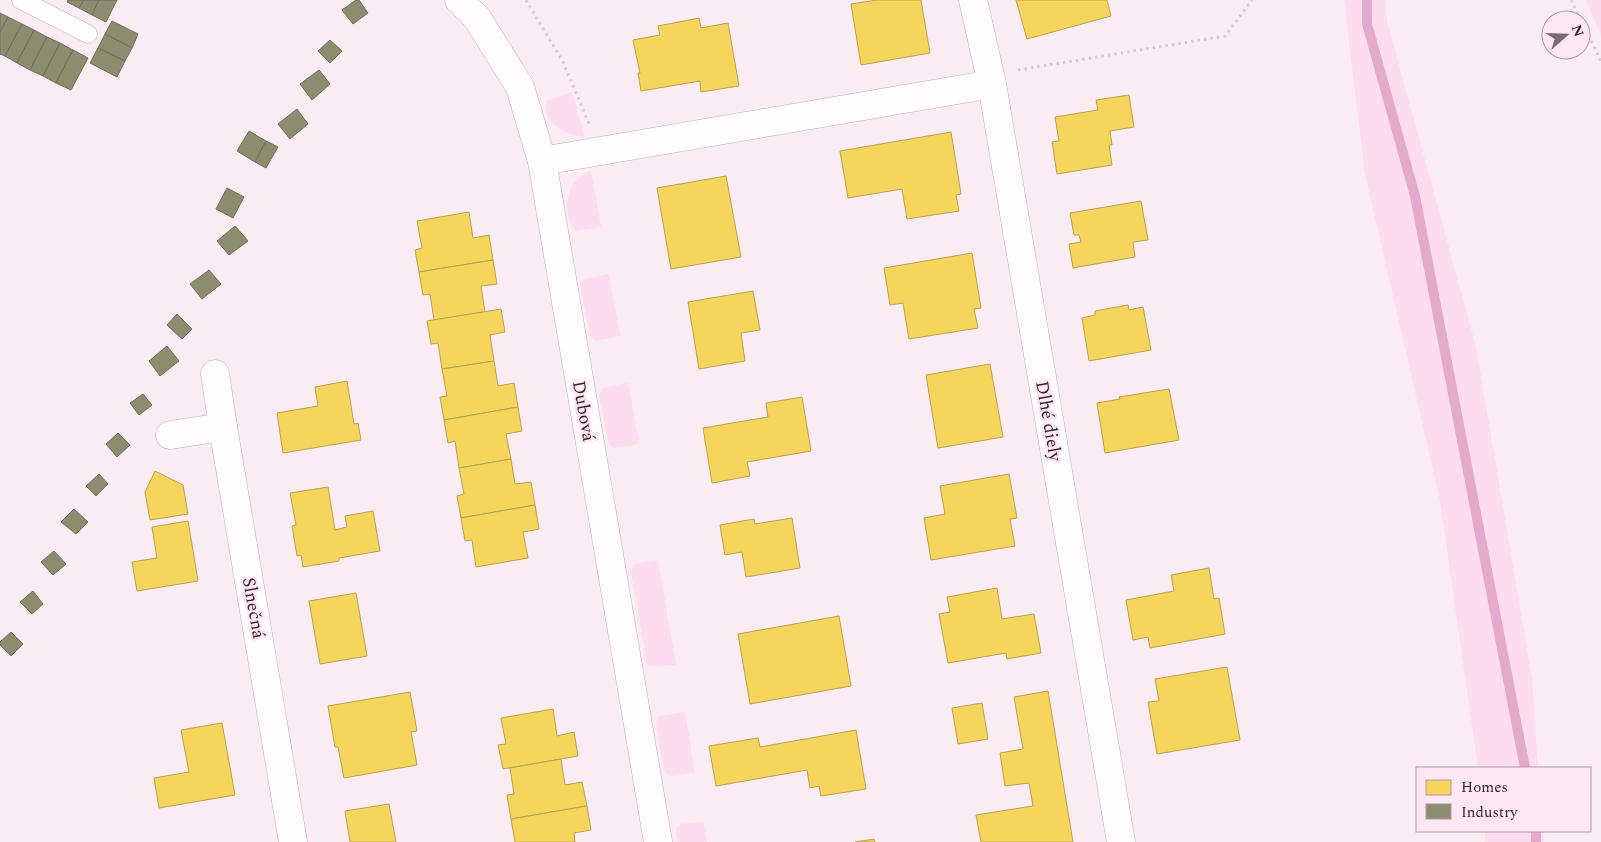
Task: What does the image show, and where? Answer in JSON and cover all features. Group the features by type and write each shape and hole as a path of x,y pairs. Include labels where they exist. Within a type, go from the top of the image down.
{"street":[{"name":"Dubová","path":"459,0 477,18 520,87 542,161 658,842"},
{"name":"Dlhé diely","path":"973,0 991,79 1120,842"},
{"path":"542,161 991,79"},
{"name":"Slnečná","path":"215,374 294,842"},
{"path":"170,435 223,427"}],"lane":[{"path":"21,0 88,34"}],"path":[{"path":"526,0 564,62 590,128"},
{"path":"991,79 1225,36 1252,0"},
{"path":"1572,0 1601,61"}],"shaded area":[{"path":"1344,0 1385,0 1387,21 1476,347 1532,679 1538,767 1478,767 1440,500 1365,174"},
{"path":"1586,0 1601,0 1601,36 1591,10"},
{"path":"572,92 585,137 564,131 551,122 548,116 546,109 547,101"},
{"path":"591,171 601,227 576,231 569,218 569,196 575,182 582,175"},
{"path":"609,274 620,336 595,341 590,335 580,284 584,279"},
{"path":"628,383 639,442 635,445 614,448 609,444 599,394 603,388"},
{"path":"658,560 676,665 650,666 647,664 631,570 634,564"},
{"path":"685,712 695,773 669,776 664,771 656,723 659,716"},
{"path":"703,822 707,842 678,842 676,828 681,824"},
{"path":"1485,832 1543,832 1544,842 1485,842"}],"building: Homes":[{"path":"877,0 921,0 930,53 861,65 851,4"},
{"path":"1016,0 1107,0 1111,16 1027,39"},
{"path":"699,18 701,28 728,23 739,86 701,92 700,81 641,91 638,73 640,73 633,40 660,35 658,26"},
{"path":"1129,95 1134,127 1110,131 1112,145 1109,145 1112,165 1057,174 1052,142 1059,141 1055,117 1098,110 1096,100"},
{"path":"951,132 961,194 956,195 959,211 907,219 902,189 848,198 840,151"},
{"path":"726,176 741,257 671,269 657,188"},
{"path":"1141,201 1148,240 1133,242 1135,257 1073,268 1069,244 1081,242 1079,235 1074,235 1070,213"},
{"path":"469,212 473,238 489,235 493,260 419,272 415,250 422,248 417,221"},
{"path":"972,253 981,308 974,309 978,328 909,339 903,303 890,305 884,268"},
{"path":"493,260 497,284 481,286 485,312 434,320 430,294 423,295 419,272"},
{"path":"753,291 760,330 741,333 745,361 699,369 688,302"},
{"path":"1128,305 1129,310 1143,307 1151,350 1089,361 1082,318 1095,315 1095,311"},
{"path":"501,309 505,332 490,335 494,361 442,369 438,343 431,344 427,321"},
{"path":"494,361 498,386 514,383 518,407 444,420 440,397 447,396 442,369"},
{"path":"990,364 1003,437 938,448 926,375"},
{"path":"347,381 354,424 358,423 361,440 283,453 277,413 318,406 315,387"},
{"path":"1169,389 1179,440 1105,453 1097,403 1120,399 1119,397"},
{"path":"802,397 811,451 747,462 750,476 712,483 703,428 768,417 766,403"},
{"path":"518,407 522,431 506,434 511,459 459,468 455,441 448,443 444,420"},
{"path":"511,459 515,484 531,482 535,505 461,518 457,496 464,494 459,468"},
{"path":"155,471 183,485 188,514 150,520 145,492"},
{"path":"1009,474 1017,518 1010,519 1015,546 931,560 924,518 945,514 940,486"},
{"path":"328,487 335,530 347,527 345,516 373,511 380,551 303,567 301,555 297,556 292,526 296,525 290,493"},
{"path":"535,505 539,529 523,532 528,558 476,567 472,540 465,541 461,518"},
{"path":"792,518 800,568 746,577 742,552 725,555 720,525 754,519 755,524"},
{"path":"188,521 198,581 137,591 132,562 157,558 152,527"},
{"path":"1209,568 1214,599 1219,598 1225,634 1150,648 1148,637 1133,640 1126,600 1174,591 1171,575"},
{"path":"997,588 1002,619 1034,614 1041,653 1007,659 1006,653 948,663 939,614 950,612 947,597"},
{"path":"356,593 367,656 320,664 309,601"},
{"path":"839,616 851,686 750,704 738,634"},
{"path":"1227,667 1240,740 1157,754 1148,702 1159,701 1155,679"},
{"path":"1048,691 1073,842 981,842 976,815 1033,806 1029,783 1005,786 1000,753 1023,749 1014,697"},
{"path":"410,692 417,731 411,732 417,765 344,778 338,747 335,747 328,706"},
{"path":"982,703 988,739 958,744 952,708"},
{"path":"553,709 557,736 574,732 578,756 503,769 498,745 506,744 501,718"},
{"path":"222,723 235,795 159,808 154,778 189,772 181,730"},
{"path":"856,730 866,789 821,796 819,786 810,788 807,770 716,786 709,746 758,738 760,747"},
{"path":"561,759 565,785 582,782 587,806 511,819 507,795 514,794 510,768"},
{"path":"389,804 396,842 350,842 345,811"},
{"path":"587,806 591,830 574,833 575,842 515,842 511,819"},
{"path":"874,839 875,842 855,842"}],"building: Industry":[{"path":"68,0 84,0 79,8 67,2"},
{"path":"84,0 99,0 92,15 79,8"},
{"path":"99,0 117,0 106,22 92,15"},
{"path":"356,0 359,0 368,13 353,24 342,10"},
{"path":"0,13 8,17 0,33"},
{"path":"8,17 22,24 5,56 0,54 0,33"},
{"path":"112,21 138,34 132,48 105,34"},
{"path":"22,24 34,30 17,63 5,56"},
{"path":"34,30 47,37 30,70 17,63"},
{"path":"105,34 132,48 125,61 98,48"},
{"path":"47,37 60,43 43,76 30,70"},
{"path":"330,40 342,51 330,63 318,51"},
{"path":"60,43 73,50 56,83 43,76"},
{"path":"98,48 125,61 117,77 90,63"},
{"path":"73,50 88,58 71,90 56,83"},
{"path":"319,70 330,84 312,100 300,84"},
{"path":"297,109 308,124 290,139 278,124"},
{"path":"249,131 266,141 255,162 237,151"},
{"path":"266,141 278,147 266,168 255,162"},
{"path":"227,188 244,197 233,218 216,209"},
{"path":"235,226 248,241 229,255 217,241"},
{"path":"209,270 221,284 202,299 190,284"},
{"path":"177,314 192,329 182,339 167,325"},
{"path":"167,346 179,361 160,376 149,361"},
{"path":"143,394 152,405 139,415 130,403"},
{"path":"118,433 130,445 117,457 106,444"},
{"path":"99,474 108,484 96,496 86,486"},
{"path":"74,509 88,522 76,534 61,522"},
{"path":"54,551 66,564 53,575 41,562"},
{"path":"33,591 43,604 32,614 20,602"},
{"path":"11,632 23,644 11,656 0,645 0,642"}],"waterway":[{"path":"1367,0 1367,24 1415,196 1525,767"},
{"path":"1536,832 1536,842"}]}
